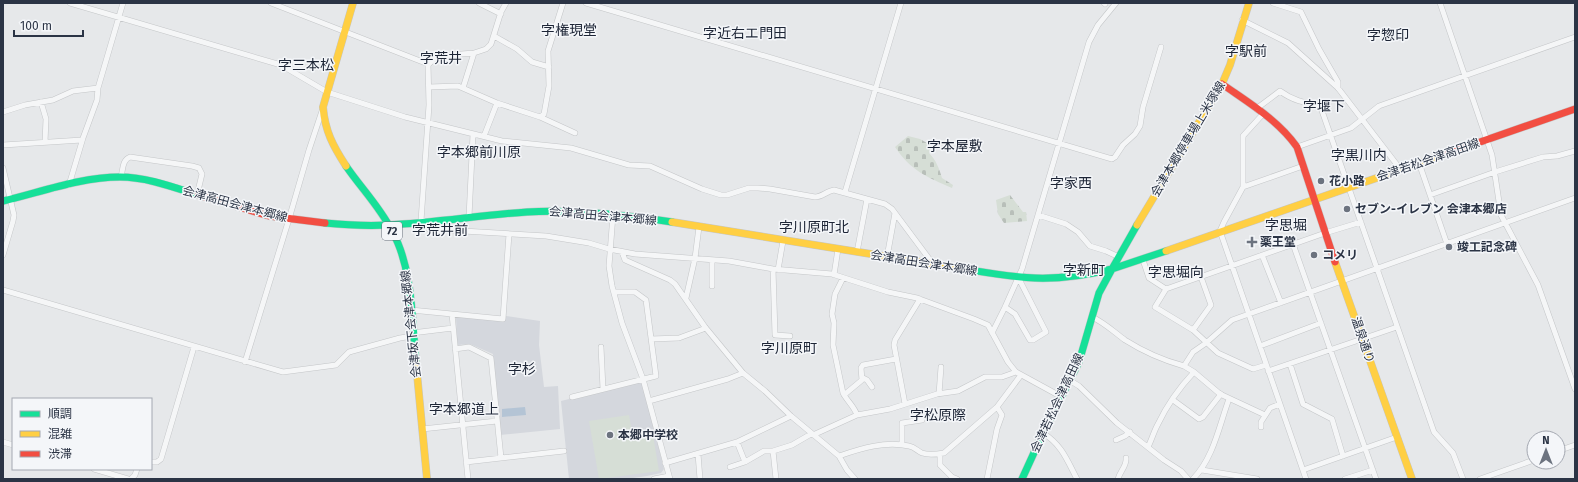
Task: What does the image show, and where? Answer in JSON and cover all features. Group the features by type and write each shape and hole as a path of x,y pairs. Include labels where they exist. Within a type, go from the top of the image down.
{"main road":[{"name":"会津坂下会津本郷線","path":"353,3 323,107 326,131 335,149 389,225 403,259 408,282 427,479"},
{"name":"会津本郷停車場上米塚線","path":"1112,269 1156,192 1222,84 1230,67 1242,20 1249,3"},
{"name":"温泉通り","path":"1222,84 1263,114 1290,137 1297,148 1325,233 1412,479"},
{"name":"会津若松会津高田線","path":"1022,479 1060,396 1079,362 1100,293 1112,269 1143,260 1575,109"},
{"name":"会津高田会津本郷線","path":"3,201 91,179 121,177 155,182 269,216 331,224 389,225 553,211 613,215 699,227 1018,277 1080,275 1112,269"}],"street":[{"path":"70,3 281,65 327,92 405,117 473,134 526,144 571,148 629,165 644,165 702,189 721,195 731,195 749,188 770,188 819,197 830,190 845,192 885,204 895,213 933,264"},
{"path":"69,185 82,140 97,100 98,88 123,3"},
{"path":"271,3 428,65"},
{"path":"479,3 501,14"},
{"path":"506,3 494,36 486,50 474,53 437,56 428,65 428,122 423,221 429,228 568,239 622,252 644,255 695,258 749,264 776,270 834,275 920,299 988,325 1008,362 1019,373 1060,396"},
{"path":"540,117 544,114 549,86 548,52 563,3"},
{"path":"586,3 1112,159 1115,157 1123,144 1135,134 1140,126 1142,107 1161,47"},
{"path":"845,192 901,3"},
{"path":"992,333 1018,277 1090,42 1098,25 1116,3"},
{"path":"1273,3 1301,12 1319,49 1338,82 1338,88"},
{"path":"1440,3 1493,158 1500,210 1505,223 1538,285 1575,389"},
{"path":"1242,20 1288,43 1338,88 1401,170"},
{"path":"494,36 517,49 532,62 549,66"},
{"path":"1297,148 1351,128 1379,106 1575,37"},
{"path":"463,88 474,53"},
{"path":"429,87 458,86 497,103 540,117 575,133"},
{"path":"3,112 25,105 53,100 78,90 98,88"},
{"path":"1256,109 1280,91 1288,98 1319,106 1434,432 1452,452 1463,479"},
{"path":"41,102 46,119 45,142"},
{"path":"484,136 497,103"},
{"path":"245,362 323,107"},
{"path":"1263,114 1242,138 1243,187 1222,225 1221,233 1306,479"},
{"path":"469,217 473,134"},
{"path":"3,145 82,140"},
{"path":"1430,195 1543,157 1557,156 1575,151"},
{"path":"121,177 124,162 130,157 192,166 199,168 202,174 197,195"},
{"path":"1419,163 1447,244"},
{"path":"1243,187 1303,166"},
{"path":"3,168 14,215 3,255"},
{"path":"1184,366 1193,352 1206,343 1232,320 1575,198"},
{"path":"857,252 867,199"},
{"path":"887,257 895,213"},
{"path":"613,215 609,249 609,266 614,292 622,324 643,379 670,477 654,479"},
{"path":"1038,215 1066,224 1078,232 1090,246 1118,257"},
{"path":"1266,365 1253,369 1218,353 1192,330 1155,307 1166,289 1325,233 1361,222"},
{"path":"686,298 695,258 699,227"},
{"path":"410,310 503,319 509,234"},
{"path":"783,241 776,270 775,336 790,336"},
{"path":"1293,244 1376,479"},
{"path":"834,275 838,249"},
{"path":"622,252 625,260 670,280 675,284 706,328 743,373 765,391 812,435 839,456 847,470 855,479"},
{"path":"1262,255 1281,303"},
{"path":"712,260 712,286"},
{"path":"1143,260 1149,278 1166,289"},
{"path":"1005,307 1015,314 1030,340 1033,340 1046,332 1018,277"},
{"path":"1192,330 1211,305 1201,277"},
{"path":"843,278 835,294 832,314 834,323 833,345 844,395 857,415"},
{"path":"3,290 283,372 332,366 339,363 349,352 412,335 453,328"},
{"path":"572,397 656,376 646,300 635,292 614,292"},
{"path":"905,404 894,349 895,340 920,299"},
{"path":"452,314 468,479"},
{"path":"1092,317 1101,321 1123,338 1151,355 1184,366 1194,372 1221,394 1265,416"},
{"path":"1260,346 1321,323"},
{"path":"1268,371 1398,327"},
{"path":"651,339 679,338 706,328"},
{"path":"152,462 157,462 161,459 194,347"},
{"path":"455,349 469,347 491,358 501,458"},
{"path":"601,347 603,389"},
{"path":"844,395 861,382 863,378 861,368 863,365 896,359"},
{"path":"1290,364 1303,404 1332,419 1343,456"},
{"path":"939,394 941,367"},
{"path":"1148,447 1155,434 1158,423 1180,387 1194,372"},
{"path":"649,401 728,379 743,373"},
{"path":"730,467 745,462 764,451 792,445 857,415 890,409 939,394 958,391 985,377 1002,377 1019,373"},
{"path":"839,456 859,449 880,445 902,445 914,447 922,453 940,454 947,451 997,407 1019,373"},
{"path":"863,378 872,386"},
{"path":"1069,380 1079,386 1105,413 1164,460 1181,471 1188,479"},
{"path":"1173,400 1199,419 1203,417 1221,394"},
{"path":"1193,479 1202,470 1212,448 1230,399"},
{"path":"1261,427 1261,422 1271,407 1280,404"},
{"path":"987,479 997,429 1002,415 997,407"},
{"path":"665,463 737,442 791,416"},
{"path":"902,445 902,423 922,420"},
{"path":"422,429 497,421"},
{"path":"1116,440 1130,432"},
{"path":"1043,433 1060,447 1077,479"},
{"path":"1303,470 1397,437"},
{"path":"737,442 745,462"},
{"path":"773,450 776,479"},
{"path":"466,462 564,451"},
{"path":"698,454 700,479"},
{"path":"940,454 940,465 950,477 957,479"},
{"path":"1118,479 1120,473 1126,465 1126,458"},
{"path":"1480,479 1526,463"},
{"path":"97,470 128,479"},
{"path":"131,479 135,475 137,470"},
{"path":"1202,470 1257,479"},
{"path":"1345,479 1373,470"}],"shaded area":[{"path":"456,316 506,316 540,321 539,345 544,387 558,386 560,429 500,435 493,354 470,344 457,345"},
{"name":"本郷中学校","path":"642,381 664,469 661,473 626,479 569,479 561,401"}],"green space":[{"path":"908,136 920,139 932,146 929,153 934,158 942,178 953,185 952,188 913,168 901,155 895,147"},
{"path":"1010,195 1023,212 1026,212 1027,221 1004,223 998,214 996,200"},
{"path":"629,415 633,438 653,435 659,471 599,479 589,421"}],"water":[{"path":"525,407 526,415 502,417 502,409"}],"traffic: fast":[{"path":"346,166 382,214 399,246 408,278 416,363"},
{"path":"3,201 76,182 91,179 120,177 130,177 150,181 198,195"},
{"path":"325,223 388,225 545,211 600,213 672,222"},
{"path":"958,268 1006,275 1045,278 1074,276 1112,269 1137,225"},
{"path":"1022,479 1043,433 1079,362 1099,293 1112,269 1166,251"}],"traffic: slow":[{"path":"346,166 330,138 323,107 353,3"},
{"path":"1137,225 1222,84 1230,65 1249,3"},
{"path":"1166,251 1440,156"},
{"path":"672,222 958,268"},
{"path":"1335,262 1412,479"},
{"path":"416,363 427,479"}],"traffic: jam":[{"path":"1222,84 1272,120 1297,147 1335,262"},
{"path":"1440,156 1575,109"},
{"path":"198,195 269,216 325,223"}],"place":[{"name":"花小路","path":"1321,181"},
{"name":"セブン-イレブン 会津本郷店","path":"1347,209"},
{"name":"薬王堂","path":"1252,242"},
{"name":"竣工記念碑","path":"1449,247"},
{"name":"コメリ","path":"1314,255"},
{"name":"本郷中学校","path":"610,435"}],"district":[{"name":"字権現堂","path":"569,30"},
{"name":"字近右エ門田","path":"745,33"},
{"name":"字惣印","path":"1388,35"},
{"name":"字駅前","path":"1246,51"},
{"name":"字荒井","path":"441,58"},
{"name":"字三本松","path":"306,65"},
{"name":"字堰下","path":"1324,106"},
{"name":"字本屋敷","path":"955,146"},
{"name":"字本郷前川原","path":"479,152"},
{"name":"字黒川内","path":"1359,155"},
{"name":"字家西","path":"1071,183"},
{"name":"字思堀","path":"1286,225"},
{"name":"字川原町北","path":"814,227"},
{"name":"字荒井前","path":"440,230"},
{"name":"字新町","path":"1084,270"},
{"name":"字思堀向","path":"1176,272"},
{"name":"字川原町","path":"789,348"},
{"name":"字杉","path":"522,369"},
{"name":"字本郷道上","path":"464,409"},
{"name":"字松原際","path":"938,415"}]}
